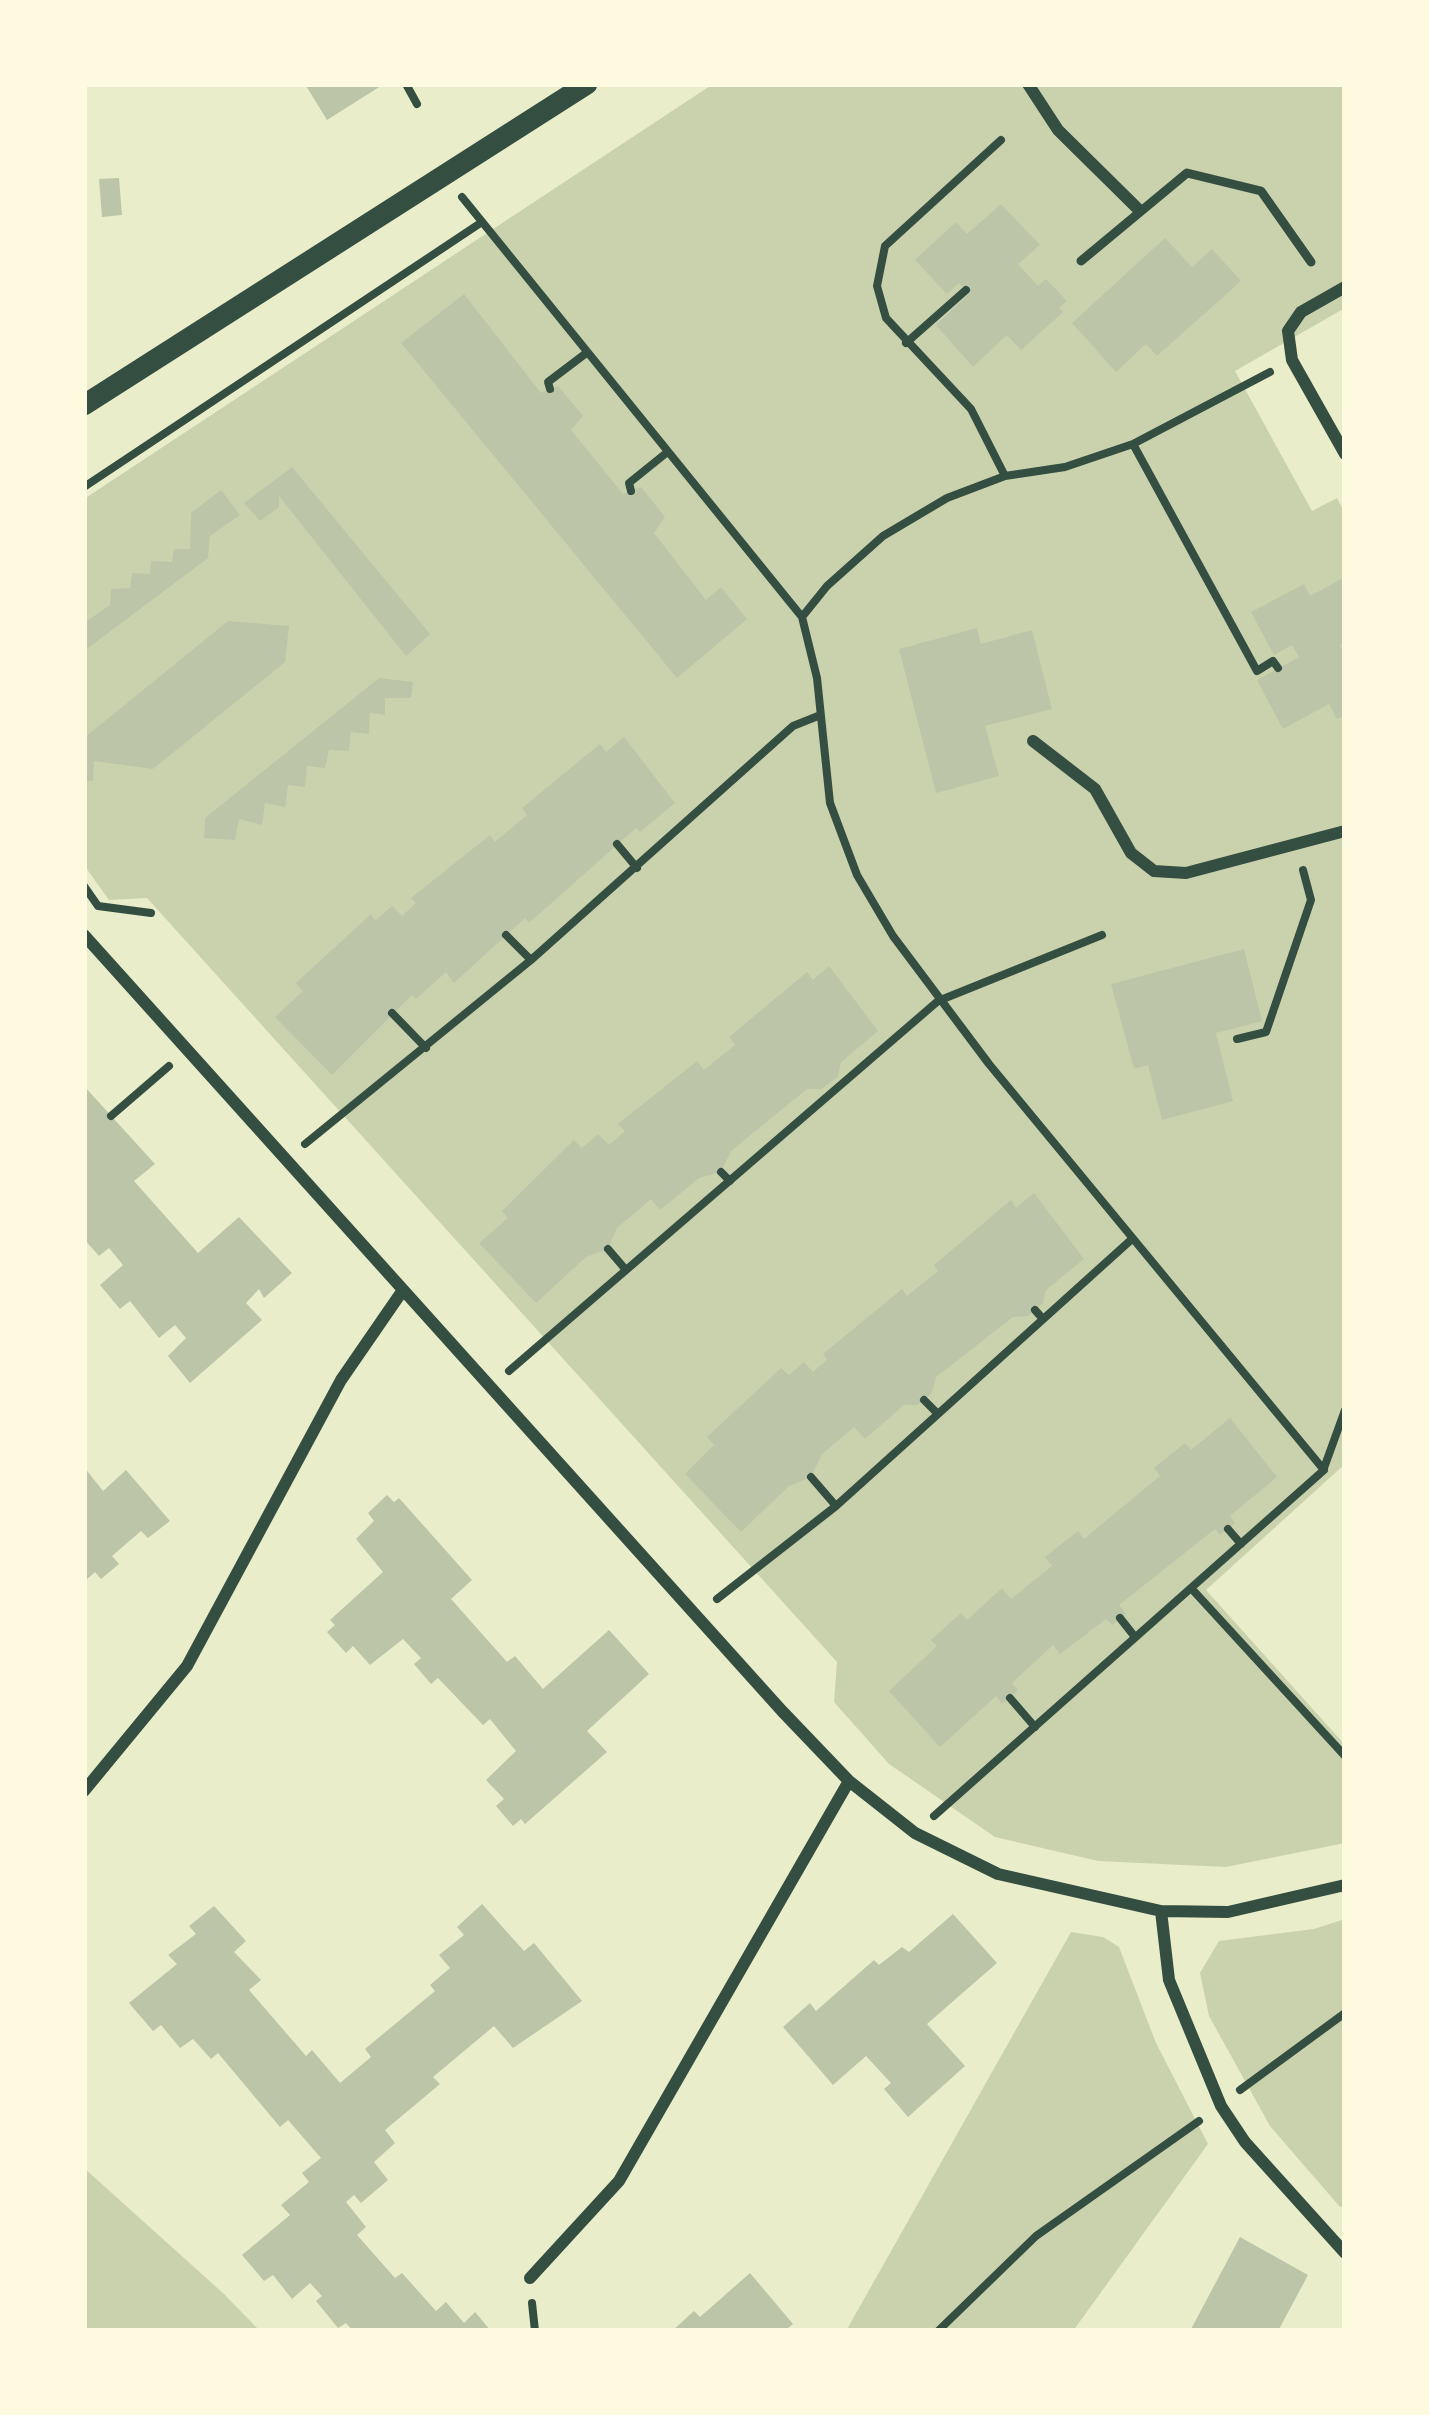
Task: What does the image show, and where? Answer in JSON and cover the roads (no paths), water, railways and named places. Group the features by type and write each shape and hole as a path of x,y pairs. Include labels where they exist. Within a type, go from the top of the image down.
{"street":[{"path":"84,405 587,84"},
{"path":"1028,84 1058,130 1138,209"},
{"path":"1345,286 1300,312 1288,331 1292,361 1345,454"},
{"path":"1033,741 1095,789 1131,853 1154,871 1186,873 1345,831"},
{"path":"84,935 697,1618 850,1781 915,1833 998,1874 1161,1911 1228,1912 1303,1899 1345,1885"},
{"path":"84,1791 187,1666 341,1380 403,1290"},
{"path":"530,2278 620,2181 850,1781"},
{"path":"1161,1911 1169,1979 1221,2106 1244,2142 1345,2253"}],"lane":[{"path":"1081,261 1138,209 1187,173 1261,191 1311,262"}]}
